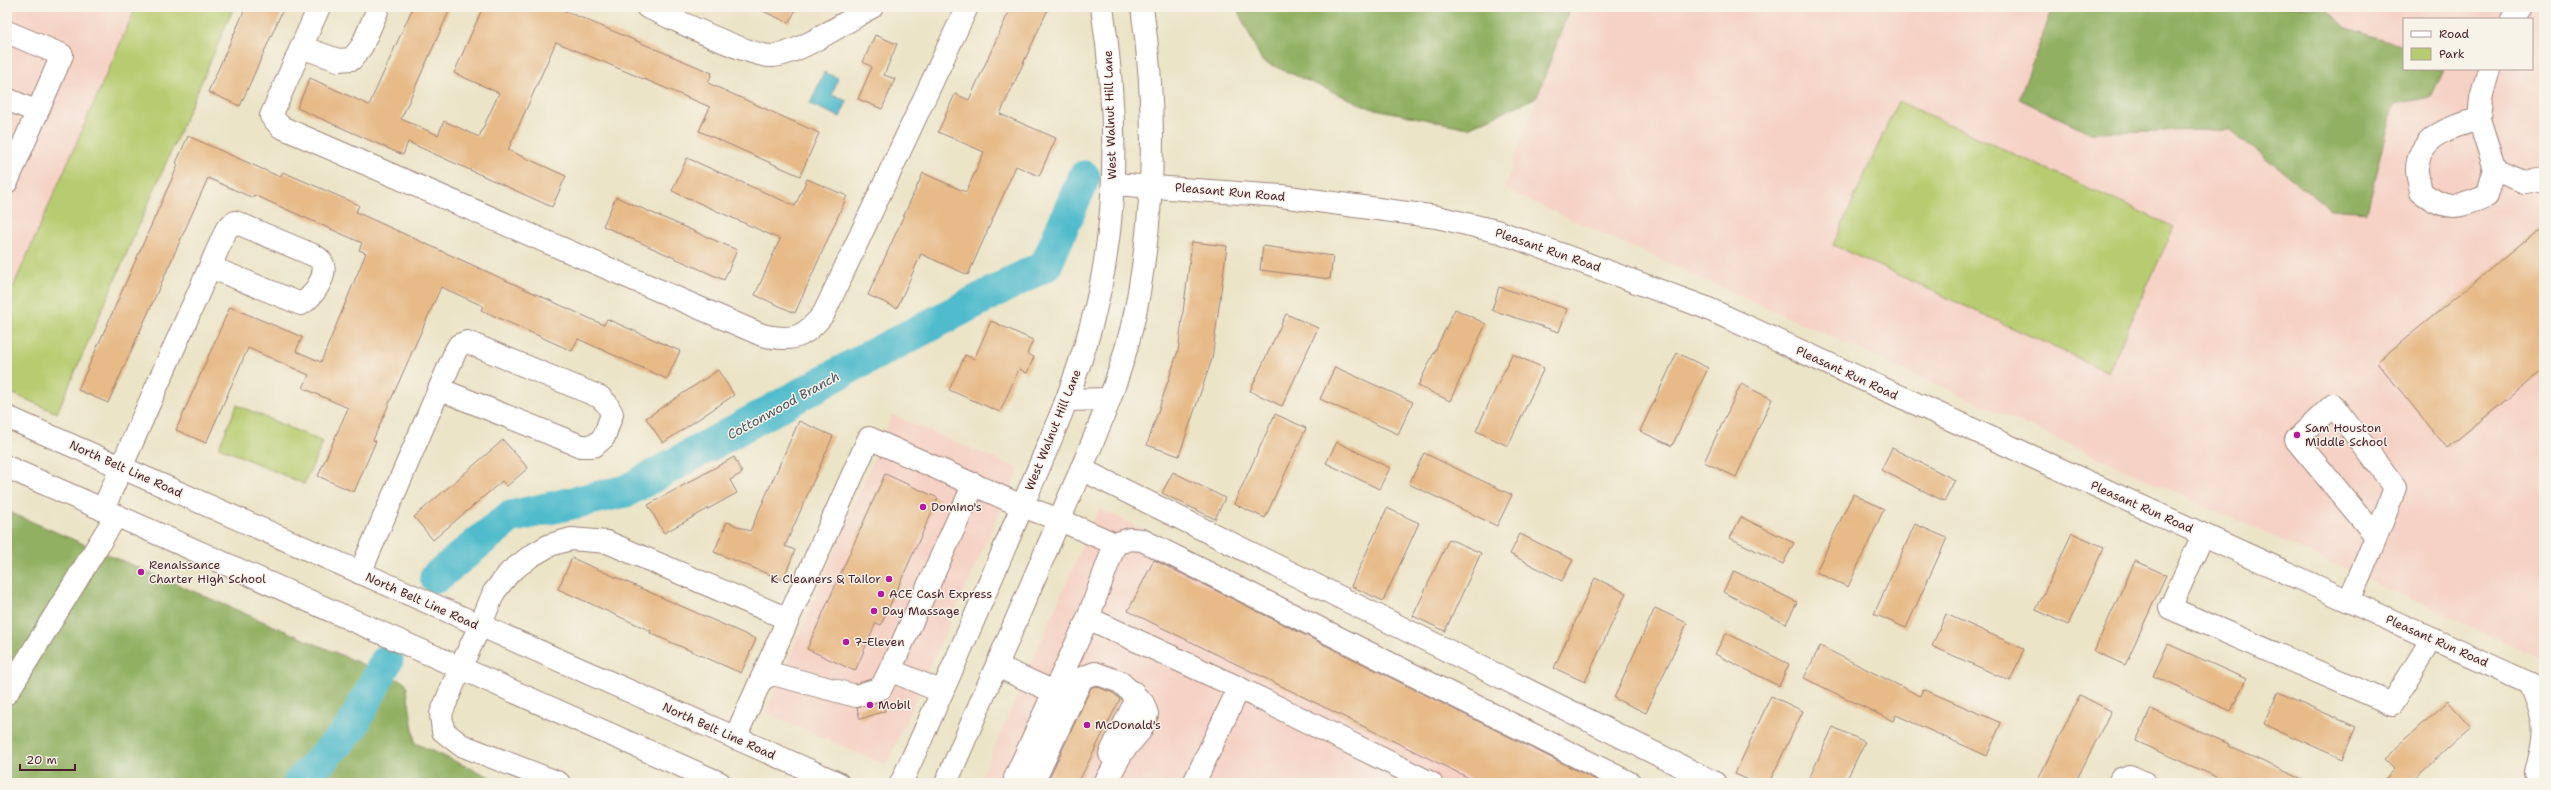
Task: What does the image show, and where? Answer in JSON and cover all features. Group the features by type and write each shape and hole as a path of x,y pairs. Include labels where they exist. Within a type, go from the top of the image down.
{"main road":[{"path":"319,7 271,116 281,127 762,335 780,339 796,337 811,329 824,313 966,7"},
{"path":"301,47 338,60 352,59 362,46 377,11 376,7"},
{"path":"648,7 750,52 771,56 792,51 872,7"},
{"name":"West Walnut Hill Lane","path":"901,783 942,692 1067,400 1085,346 1100,289 1110,228 1113,184 1112,102 1109,50 1102,7"},
{"path":"946,783 1082,468 1124,358 1139,293 1151,186 1150,80 1142,7"},
{"path":"2513,18 2520,7"},
{"path":"7,32 62,55 7,182"},
{"path":"2479,119 2446,128 2423,146 2416,167 2421,192 2436,203 2459,207 2487,196 2496,170 2479,119 2481,98 2489,70"},
{"path":"7,99 37,112"},
{"path":"2496,170 2524,182 2544,179"},
{"name":"Pleasant Run Road","path":"1113,184 1281,196 1437,217 1500,232 1704,308 2536,687"},
{"path":"7,693 109,513 121,466 227,228 235,222 313,255 321,260 323,271 310,300 302,304 210,267"},
{"path":"360,573 439,389 456,350 460,345 467,342 600,397 607,404 612,414 604,437 594,446 580,446 439,389"},
{"path":"1067,400 1109,399"},
{"path":"2348,601 2376,536 2394,487 2333,405 2296,440 2376,536"},
{"name":"North Belt Line Road","path":"7,417 838,783"},
{"path":"735,738 869,438 1022,506 1060,520 1115,544 1130,539 1142,540 1630,783"},
{"path":"7,467 711,781"},
{"path":"1082,468 1715,783"},
{"path":"761,680 772,674 856,696 881,688 974,484"},
{"path":"2203,535 2170,608 2392,704 2432,639"},
{"path":"559,783 461,745 443,732 441,714 494,592 510,572 531,556 550,545 571,539 607,542 788,619"},
{"path":"1024,783 1015,778 1088,618 1115,544"},
{"path":"1088,618 1239,688 1427,782"},
{"path":"997,666 1054,692"},
{"path":"890,670 942,692"},
{"path":"1033,783 1082,678 1088,674 1105,675 1120,682 1144,703 1147,714 1138,736 1123,751 1105,783"},
{"path":"2534,773 2544,738 2542,714 2536,687"},
{"path":"1194,783 1239,688"},
{"path":"1095,783 1128,720 1134,704 1133,692"},
{"path":"2119,783 2121,779 2130,776 2145,783"}],"shaded area":[{"path":"7,7 136,7 7,301"},
{"name":"Sam Houston Middle School","path":"1570,7 2046,7 2052,10 2019,99 2089,132 2230,130 2330,209 2366,211 2394,104 2431,97 2444,70 2533,70 2533,18 2403,18 2403,46 2344,27 2325,7 2544,7 2544,659 1504,189"},
{"path":"892,415 1019,469 886,765 766,713"},
{"path":"1099,508 1655,783 979,783"}],"green space":[{"path":"136,7 234,7 57,413 7,391 7,301"},
{"path":"1236,7 1570,7 1537,97 1468,128 1370,108 1262,61"},
{"path":"2046,7 2325,7 2344,27 2403,46 2403,70 2444,70 2431,97 2394,104 2367,212 2330,209 2230,130 2089,132 2019,99 2052,10"},
{"path":"1898,101 2174,227 2108,372 1833,245"},
{"path":"237,405 323,442 304,484 219,447"},
{"path":"7,511 406,683 415,743 503,783 7,783"}],"water":[{"path":"824,72 838,78 832,95 847,101 840,117 810,104"}],"building":[{"path":"246,7 284,7 240,106 208,92"},
{"path":"413,7 451,7 401,119 438,135 444,121 479,137 499,93 454,73 483,7 556,7 712,73 708,83 819,133 800,176 699,131 710,107 556,42 508,150 566,176 552,207 408,142 403,155 297,108 310,78 369,105"},
{"path":"754,7 797,7 789,23"},
{"path":"1011,7 1049,7 1000,114 1056,138 1039,176 1016,166 968,275 921,254 897,308 868,295 923,173 966,192 984,152 938,132 955,94 969,100"},
{"path":"875,35 897,44 884,75 895,79 882,109 858,99 872,67 863,62"},
{"path":"188,136 280,177 283,172 359,205 356,212 604,325 607,319 680,351 667,379 578,339 572,351 481,310 483,306 441,287 373,440 376,441 354,492 318,476 348,408 303,388 309,375 248,348 206,443 176,430 230,307 302,337 296,351 321,362 366,253 359,250 362,243 254,195 253,198 208,178 108,403 78,390 178,165 176,163"},
{"path":"687,158 795,206 807,179 847,196 795,313 755,295 780,239 672,191"},
{"path":"616,197 737,250 724,280 603,226"},
{"path":"2544,225 2544,369 2447,448 2377,362"},
{"path":"1192,242 1227,246 1212,359 1179,456 1147,445 1178,351"},
{"path":"1263,246 1333,256 1330,279 1260,270"},
{"path":"1499,287 1567,309 1559,332 1492,310"},
{"path":"1455,309 1486,324 1450,401 1418,386"},
{"path":"1286,314 1318,328 1282,406 1250,391"},
{"path":"991,321 1033,340 1027,354 1034,357 1027,373 1019,369 1000,412 949,390 965,355 974,359"},
{"path":"1677,353 1708,368 1672,446 1640,431"},
{"path":"1512,354 1544,368 1508,446 1476,431"},
{"path":"1335,367 1413,402 1398,434 1320,399"},
{"path":"718,370 734,395 663,443 646,418"},
{"path":"1741,384 1772,399 1736,477 1704,462"},
{"path":"1275,414 1306,428 1265,518 1234,504"},
{"path":"799,421 833,436 785,546 795,550 783,580 714,552 727,522 750,531"},
{"path":"503,440 528,468 507,486 502,481 433,540 414,517"},
{"path":"1337,442 1390,468 1379,489 1326,463"},
{"path":"1892,448 1955,480 1944,501 1881,470"},
{"path":"1424,453 1512,495 1497,526 1409,484"},
{"path":"734,457 742,473 730,480 737,493 664,533 648,505"},
{"path":"1173,472 1225,498 1215,519 1162,493"},
{"path":"885,474 938,498 881,625 876,623 855,671 807,649"},
{"path":"1853,494 1884,509 1848,587 1816,572"},
{"path":"1387,508 1419,523 1383,601 1351,586"},
{"path":"1741,517 1794,543 1783,564 1730,538"},
{"path":"1915,524 1947,538 1906,628 1874,614"},
{"path":"2072,533 2104,547 2068,625 2036,610"},
{"path":"1520,534 1573,560 1562,581 1510,554"},
{"path":"1449,539 1481,553 1445,631 1413,616"},
{"path":"572,558 756,639 741,673 650,633 651,631 558,589"},
{"path":"1154,560 1602,783 1479,783 1128,611"},
{"path":"2135,561 2166,575 2125,665 2094,651"},
{"path":"1734,571 1797,602 1786,624 1723,592"},
{"path":"1595,578 1626,593 1585,682 1554,668"},
{"path":"1655,608 1687,623 1646,713 1614,698"},
{"path":"1946,614 2024,649 2010,681 1932,646"},
{"path":"1726,633 1789,664 1779,686 1715,654"},
{"path":"2168,644 2246,679 2231,711 2153,676"},
{"path":"1820,646 1920,696 1923,689 2001,723 1987,756 1896,715 1893,721 1804,678"},
{"name":"McDonald's","path":"1095,686 1113,693 1120,699 1078,783 1047,783 1091,688"},
{"path":"2278,692 2356,727 2342,759 2264,724"},
{"path":"2080,695 2111,711 2075,783 2036,783"},
{"path":"1771,696 1803,711 1769,783 1755,783 1735,774"},
{"path":"882,701 885,711 860,719 857,708"},
{"path":"2448,701 2471,727 2410,783 2381,783 2394,769 2384,759"},
{"path":"2151,709 2229,744 2228,746 2311,783 2229,783 2136,741"},
{"path":"1833,727 1865,742 1845,783 1807,783"}],"waterway":[{"name":"Cottonwood Branch","path":"436,577 510,517 626,491 863,360 1046,265 1084,177"},
{"name":"Cottonwood Branch","path":"299,783 351,728 387,660"}],"place":[{"name":"Sam Houston Middle School","path":"2297,435"},
{"name":"Domino's","path":"923,507"},
{"name":"Renaissance Charter High School","path":"141,572"},
{"name":"K Cleaners & Tailor","path":"889,579"},
{"name":"ACE Cash Express","path":"881,594"},
{"name":"Day Massage","path":"874,611"},
{"name":"7-Eleven","path":"846,642"},
{"name":"Mobil","path":"870,705"},
{"name":"McDonald's","path":"1087,725"}]}
